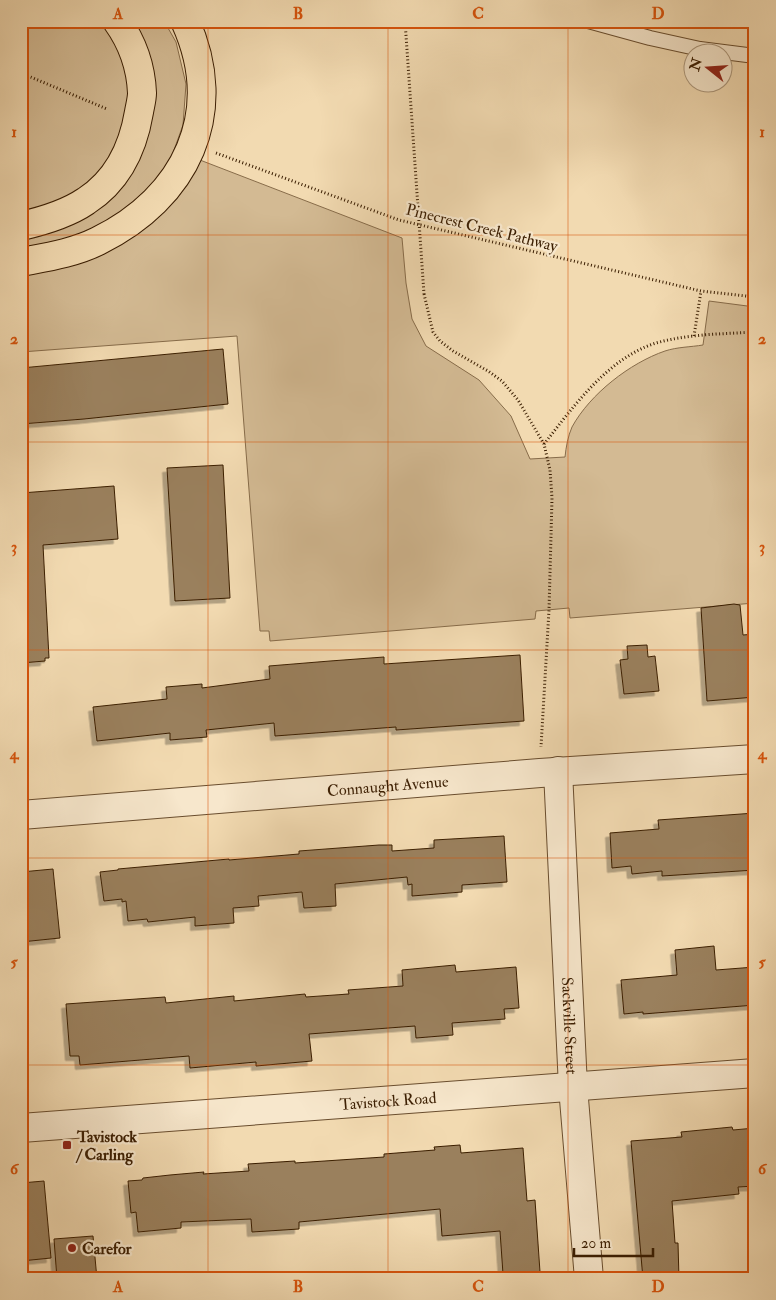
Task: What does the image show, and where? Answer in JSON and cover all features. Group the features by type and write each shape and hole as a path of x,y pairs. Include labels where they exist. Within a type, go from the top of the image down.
{"highway":[{"path":"21,226 46,220 86,201 104,186 121,166 130,148 138,122 142,94 133,49 117,21"},
{"path":"21,262 54,256 96,242 118,230 161,195 176,178 187,159 202,104 199,62 192,36 185,21"}],"street":[{"name":"Connaught Avenue","path":"21,815 549,772 755,759"},
{"name":"Sackville Street","path":"549,772 589,1279"},
{"name":"Tavistock Road","path":"21,1128 755,1073"}],"lane":[{"path":"588,21 700,49 755,56"}],"path":[{"path":"405,21 424,294 433,332 440,341 453,351 488,371 502,382 518,400 544,444 550,470 552,498 549,610 549,772"},
{"path":"21,73 107,109"},
{"name":"Pinecrest Creek Pathway","path":"212,151 399,220 701,291 755,298"},
{"path":"694,336 701,291"},
{"path":"544,444 575,404 600,379 632,354 654,344 694,336 755,332"}],"shaded area":[{"path":"21,21 164,21 176,42 186,84 183,125 174,150 402,238 406,283 412,319 426,346 479,380 511,416 530,459 565,457 572,427 589,403 612,381 638,363 665,351 703,345 709,301 755,307 755,603 570,618 569,608 536,611 535,619 270,641 269,631 260,631 237,336 21,352"}],"building":[{"path":"223,349 228,404 21,424 21,368"},
{"path":"223,465 230,598 175,601 167,468"},
{"path":"114,486 118,539 43,545 49,658 45,658 45,661 21,663 21,493"},
{"path":"740,605 743,635 755,634 755,697 707,701 701,608"},
{"path":"647,645 648,657 655,656 659,691 624,694 620,660 628,659 627,646"},
{"path":"520,655 524,721 396,730 396,727 275,736 274,723 206,730 207,737 170,740 170,733 97,741 93,707 167,699 166,687 202,684 202,688 270,679 269,666 384,657 384,664"},
{"path":"755,813 755,870 662,876 662,871 632,874 631,866 612,868 610,833 659,829 658,820"},
{"path":"504,836 507,882 462,885 462,892 412,896 412,884 408,885 407,877 335,884 336,906 304,908 302,892 258,896 259,906 233,908 234,923 195,926 195,917 148,922 147,919 128,921 126,901 122,902 122,899 104,901 100,872 299,854 299,851 379,845 392,845 392,851 434,848 434,840"},
{"path":"53,869 60,938 21,942 21,872"},
{"path":"714,946 716,970 755,967 755,1005 624,1014 621,980 677,975 675,950"},
{"path":"455,965 456,972 516,967 519,1008 504,1009 505,1019 452,1023 453,1035 416,1038 415,1026 309,1034 312,1061 256,1066 256,1062 190,1068 189,1056 80,1065 79,1056 70,1056 66,1004 165,997 166,1003 234,996 234,1001 305,994 306,997 349,994 348,990 403,986 402,970"},
{"path":"732,1127 733,1130 755,1128 755,1186 738,1187 739,1194 672,1201 675,1243 678,1243 679,1279 643,1279 631,1141 682,1137 681,1132"},
{"path":"460,1145 461,1153 523,1148 527,1201 535,1200 540,1272 503,1274 500,1231 442,1236 440,1209 299,1222 299,1229 252,1232 251,1219 181,1222 181,1228 138,1232 136,1212 131,1213 128,1181 204,1172 203,1174 249,1171 248,1164 384,1157 384,1154 435,1150 434,1147"},
{"path":"44,1181 51,1258 21,1261 21,1183"},
{"name":"Carefor","path":"93,1236 97,1279 57,1279 54,1239"}],"place":[{"name":"Tavistock / Carling","path":"67,1145"},
{"name":"Carefor","path":"72,1248"}]}
